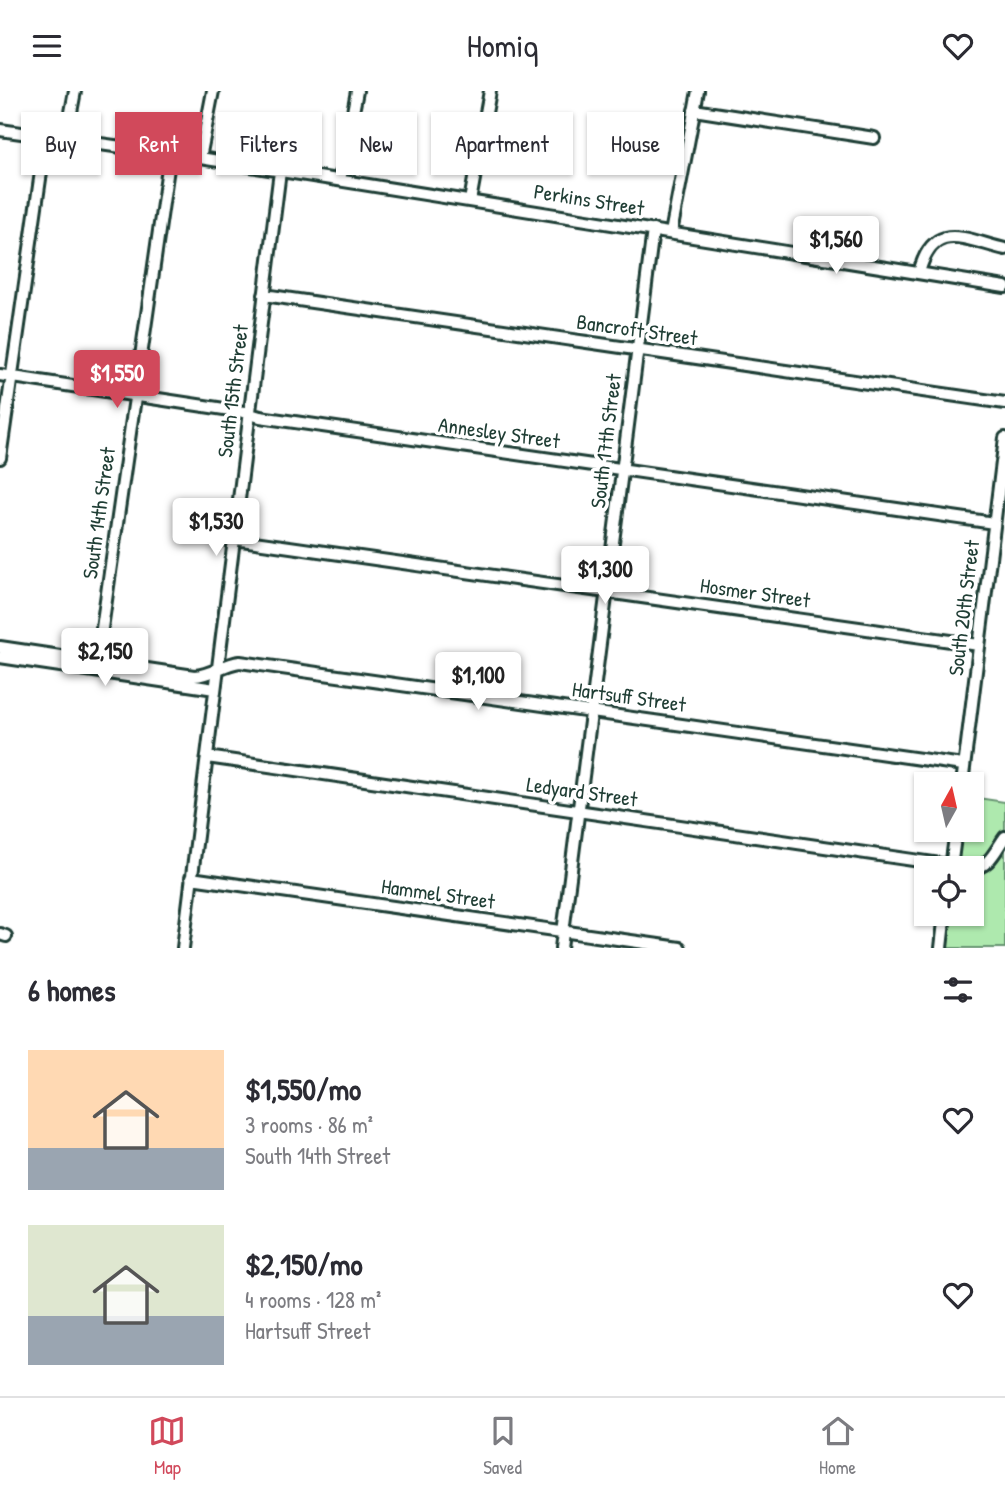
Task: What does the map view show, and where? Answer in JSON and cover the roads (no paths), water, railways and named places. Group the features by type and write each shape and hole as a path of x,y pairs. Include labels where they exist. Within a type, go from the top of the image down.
{"street":[{"path":"71,112 75,91"},
{"path":"202,147 212,91"},
{"path":"340,180 357,91"},
{"path":"470,201 490,91"},
{"path":"671,233 698,91"},
{"path":"694,110 874,138"},
{"name":"Perkins Street","path":"0,129 21,133"},
{"path":"0,459 6,376 40,175"},
{"name":"South 14th Street","path":"96,666 167,175"},
{"name":"South 15th Street","path":"183,948 279,175"},
{"name":"Perkins Street","path":"307,175 1005,287"},
{"name":"South 17th Street","path":"561,948 653,230"},
{"path":"919,273 926,251 939,239 957,237 1005,249"},
{"name":"Bancroft Street","path":"264,295 1005,403"},
{"name":"Annesley Street","path":"6,376 622,470 994,523"},
{"name":"South 20th Street","path":"963,772 1005,438"},
{"name":"Hosmer Street","path":"234,539 979,645"},
{"name":"Hartsuff Street","path":"0,647 215,689"},
{"name":"Hartsuff Street","path":"0,657 194,675 205,675 228,663 240,662 963,765"},
{"name":"Ledyard Street","path":"207,757 914,860"},
{"path":"984,866 1005,837"},
{"name":"Hammel Street","path":"191,878 680,948"},
{"path":"941,948 944,926"}]}
